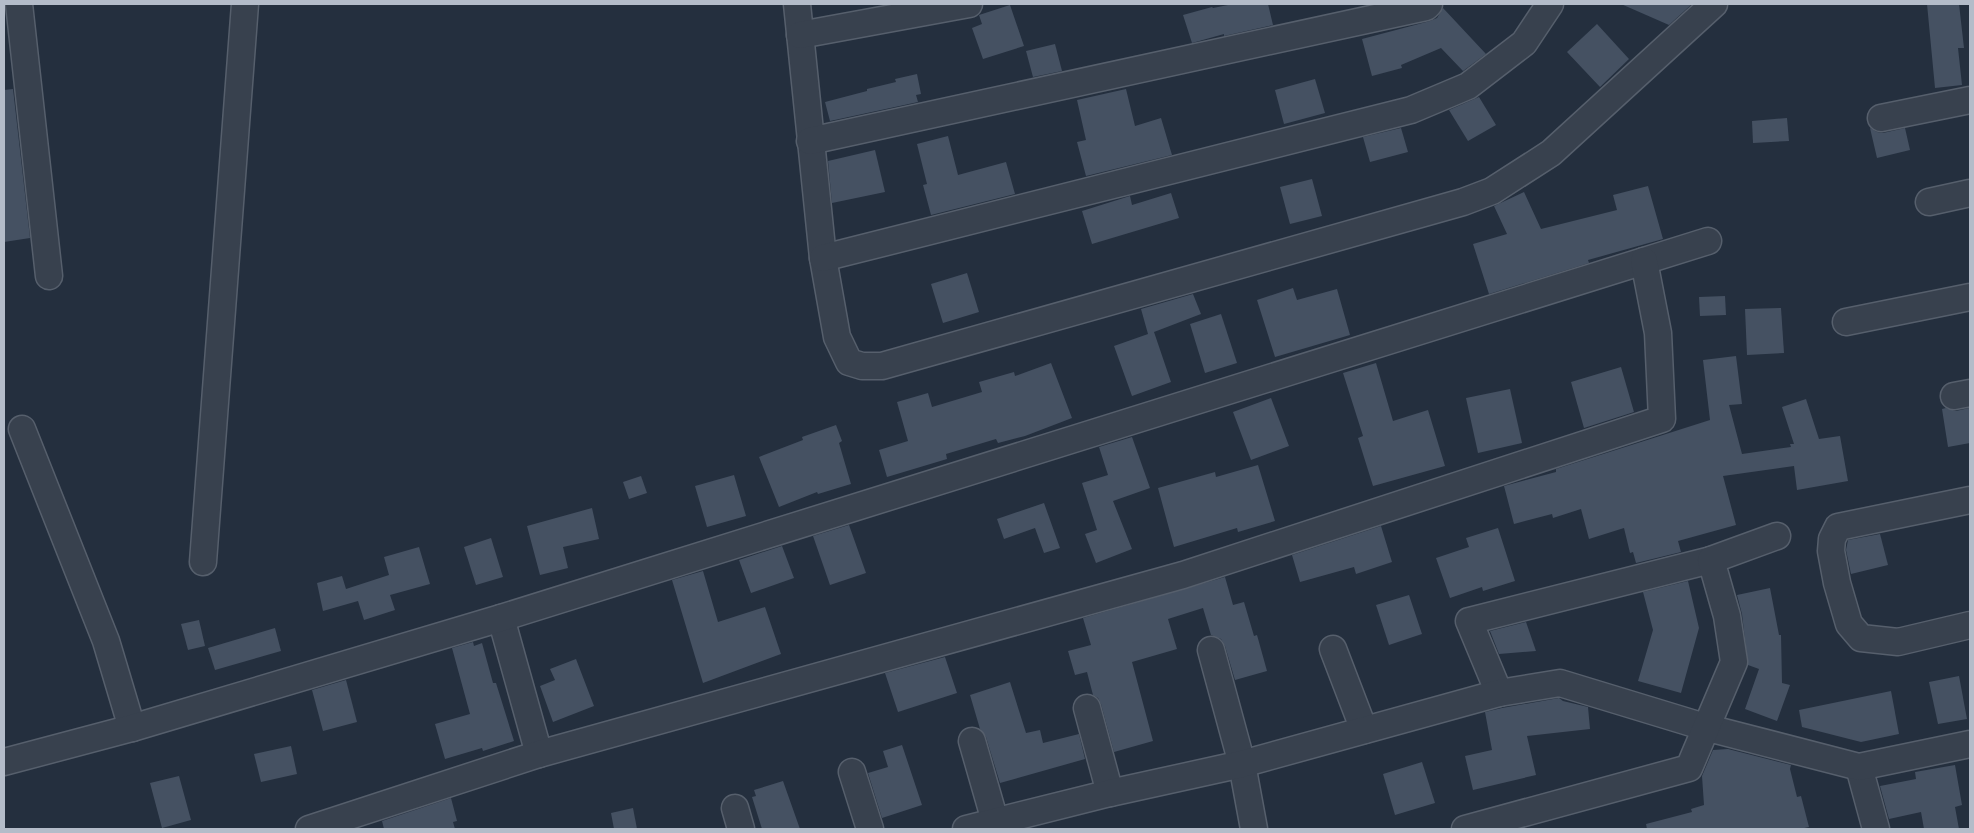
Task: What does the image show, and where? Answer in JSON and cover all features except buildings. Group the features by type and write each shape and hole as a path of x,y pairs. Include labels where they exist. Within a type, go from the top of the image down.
{"street":[{"path":"19,4 48,276"},
{"path":"203,562 245,4"},
{"path":"797,4 823,258 837,337 849,362 862,366 882,366 1463,202 1492,191 1551,153 1714,4"},
{"path":"800,35 969,4"},
{"path":"810,141 1426,7 1429,4"},
{"path":"823,258 1411,110 1468,86 1524,43 1550,4"},
{"path":"1881,118 1970,100"},
{"path":"1929,202 1970,193"},
{"path":"4,762 132,728 501,618 1708,241"},
{"path":"309,829 539,754 1183,575 1662,419 1658,333 1644,261"},
{"path":"1846,322 1970,298"},
{"path":"22,429 106,641 132,728"},
{"path":"1970,500 1838,527 1832,539 1831,551 1837,583 1849,624 1861,638 1898,642 1970,625"},
{"path":"1499,693 1469,621 1711,560 1777,536"},
{"path":"1465,829 1689,768 1708,728 1734,662 1727,616 1711,560"},
{"path":"501,618 539,754"},
{"path":"1333,649 1364,730"},
{"path":"1211,650 1242,764 1254,829"},
{"path":"966,829 1110,793 1242,764 1499,693 1560,683 1708,728 1859,767 1970,744"},
{"path":"1087,708 1110,793"},
{"path":"972,741 995,821"},
{"path":"1859,767 1876,829"},
{"path":"852,772 870,829"}]}
